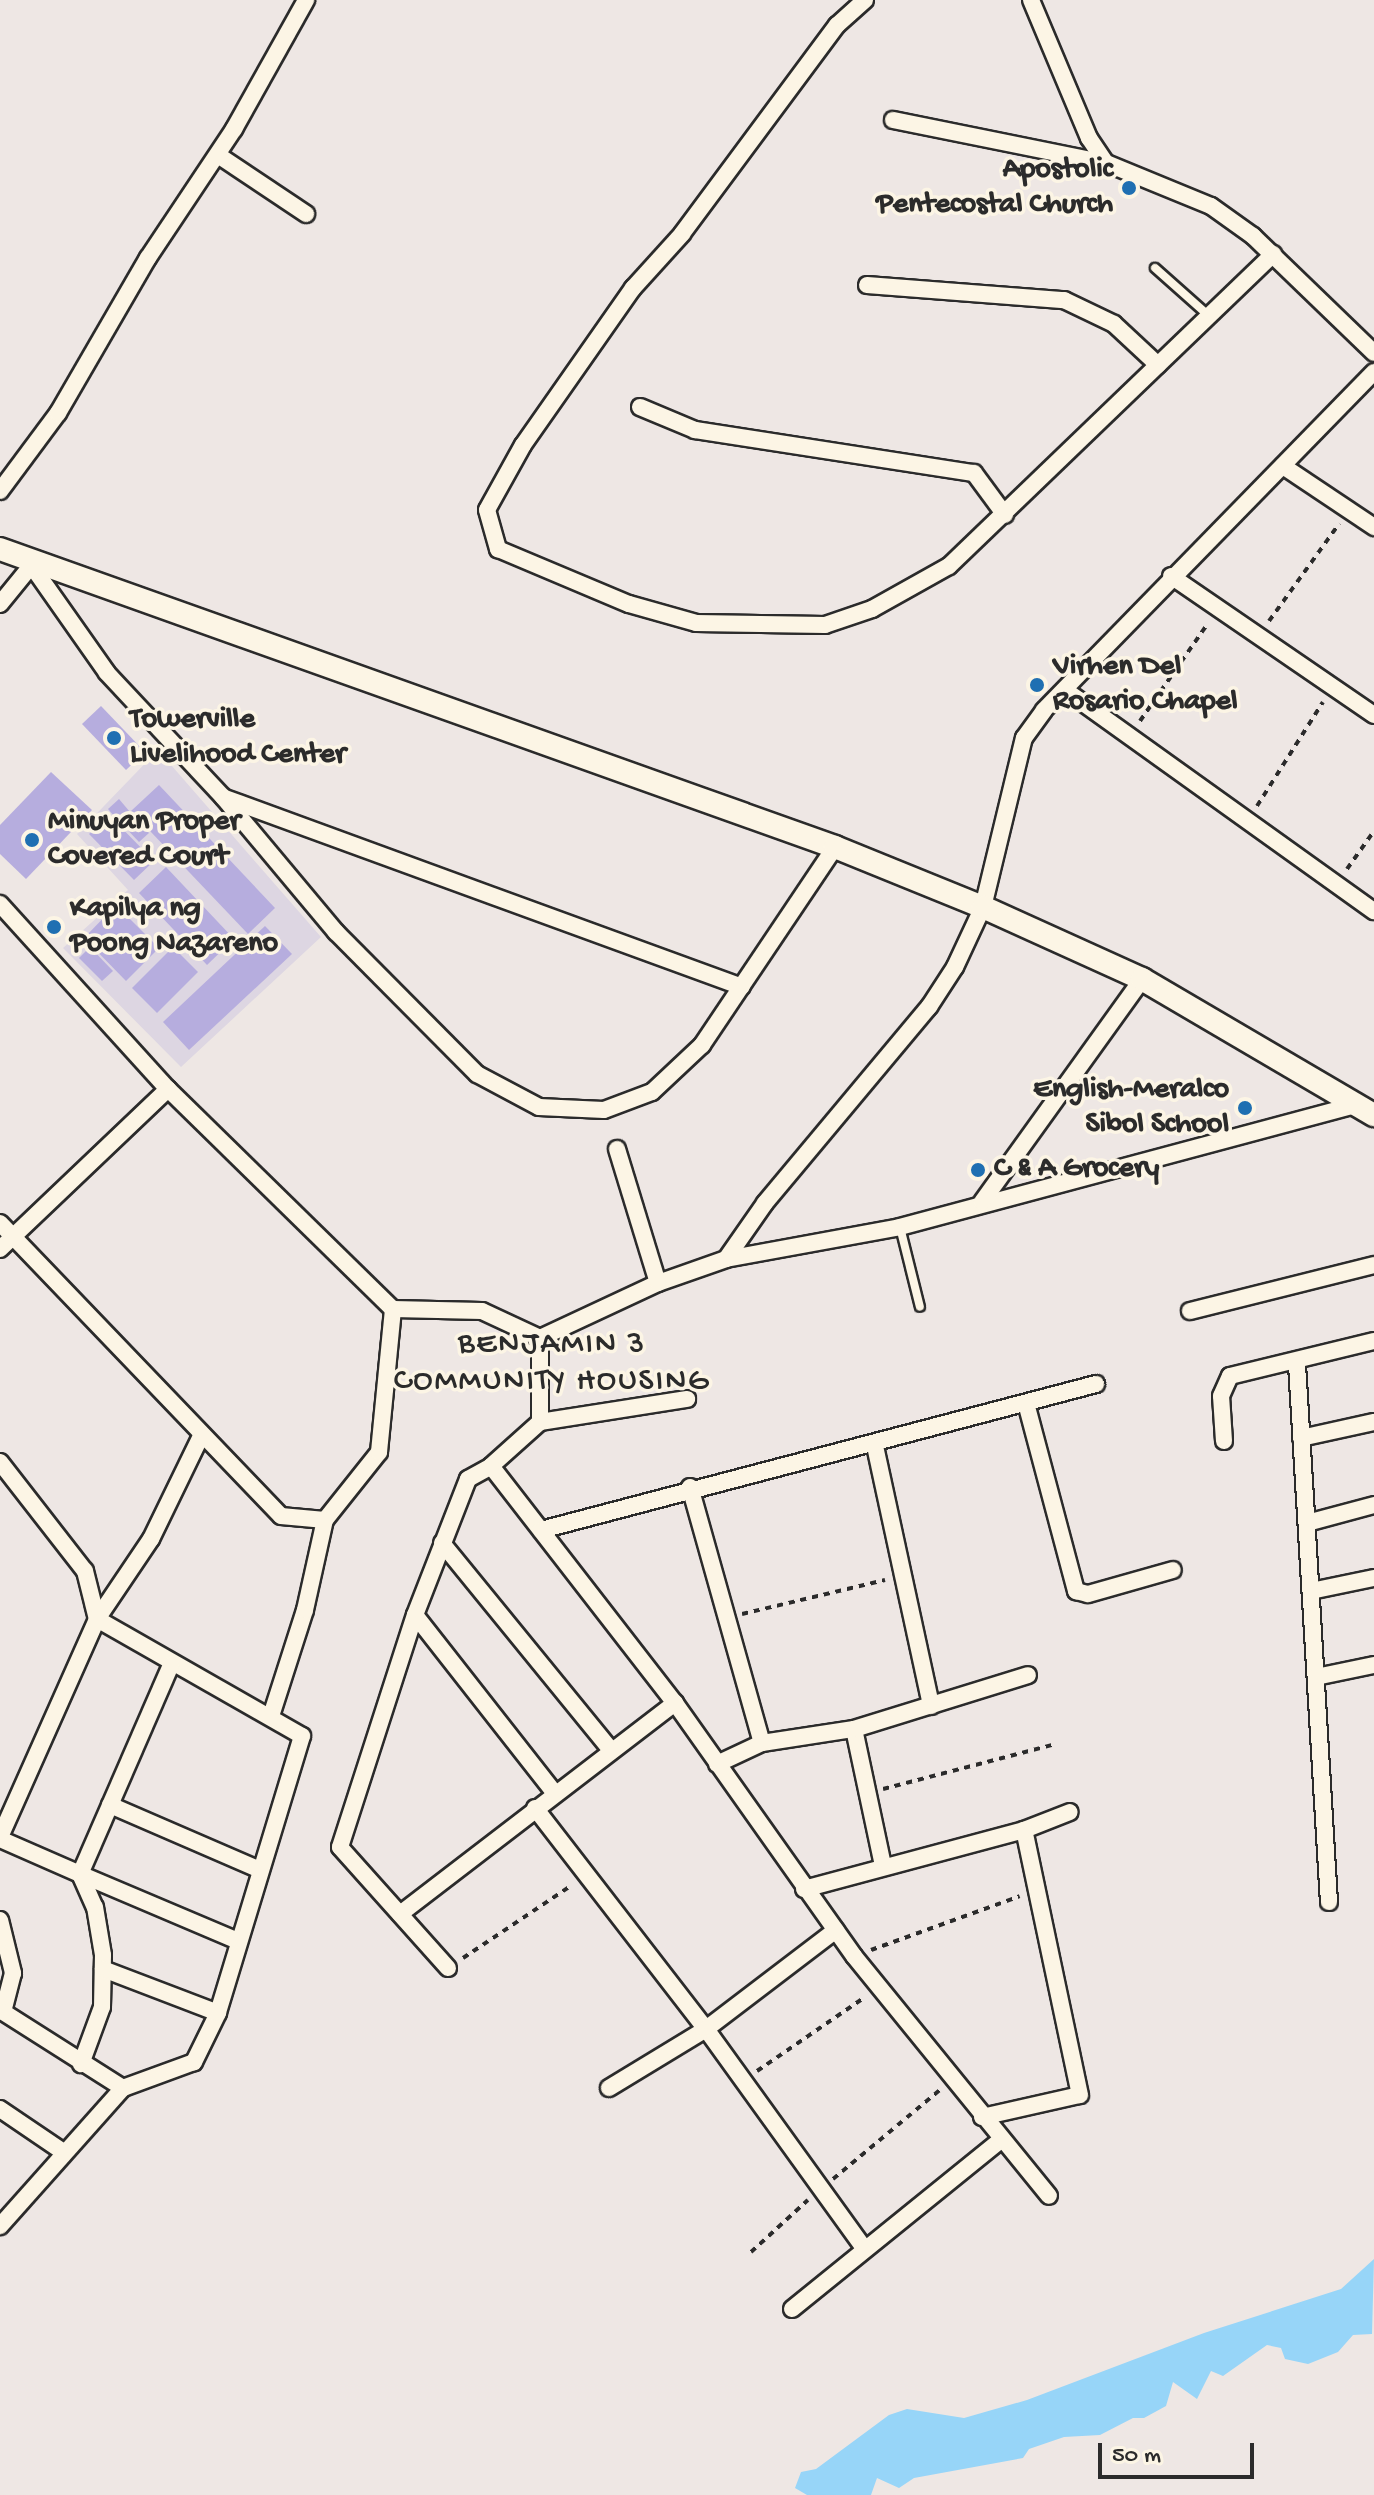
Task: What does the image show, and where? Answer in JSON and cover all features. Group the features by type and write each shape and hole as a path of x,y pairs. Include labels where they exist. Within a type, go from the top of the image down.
{"street":[{"path":"0,491 58,413 148,258 218,155 306,0"},
{"path":"865,0 837,25 682,234 633,288 523,445 487,510 498,549 629,604 696,623 767,627 825,625 884,604 949,566 1273,254"},
{"path":"1031,0 1089,138 1106,163"},
{"path":"893,120 1106,163 1211,206 1273,254 1374,353"},
{"path":"218,155 306,214"},
{"path":"867,285 1064,300 1114,324 1158,365"},
{"path":"726,1259 765,1203 929,1007 983,907 1024,738 1171,576 1374,372"},
{"path":"640,407 695,430 974,473 1005,515"},
{"path":"1283,466 1374,527"},
{"path":"0,549 29,563 835,847 983,907 1142,979 1366,1110"},
{"path":"0,604 29,563"},
{"path":"29,563 107,673 223,797 336,932 477,1074 539,1107 604,1110 652,1092 702,1045 835,847"},
{"path":"1171,576 1374,715"},
{"path":"1065,690 1374,911"},
{"path":"223,797 742,987"},
{"path":"0,904 168,1089 393,1309 482,1311 540,1338 658,1283 726,1259 900,1227 982,1202 1366,1110"},
{"path":"982,1202 1142,979"},
{"path":"0,1249 15,1239 168,1089"},
{"path":"617,1149 658,1283"},
{"path":"0,1223 281,1516 325,1520"},
{"path":"1190,1311 1374,1265"},
{"path":"271,1716 305,1610 325,1520 379,1452 393,1309"},
{"path":"540,1338 540,1422"},
{"path":"1224,1441 1221,1396 1230,1376 1297,1364 1374,1341"},
{"path":"1297,1364 1329,1902"},
{"path":"541,1530 690,1487 875,1446 1096,1384"},
{"path":"448,1968 340,1847 415,1615 468,1479 491,1466 540,1422 687,1399"},
{"path":"1026,1403 1076,1591 1088,1594 1173,1570"},
{"path":"1301,1438 1374,1422"},
{"path":"201,1436 151,1539 97,1619 0,1838 238,1941"},
{"path":"875,1446 900,1577 931,1706"},
{"path":"0,1462 85,1571 97,1619 171,1665 271,1716 302,1736 218,2013 194,2062 123,2088 62,2151 0,2226"},
{"path":"491,1466 675,1703 854,1956 1049,2196"},
{"path":"690,1487 762,1743"},
{"path":"1307,1523 1374,1505"},
{"path":"442,1543 611,1750"},
{"path":"1311,1591 1374,1578"},
{"path":"415,1615 554,1792"},
{"path":"81,2064 102,2007 103,1969 95,1907 80,1874 171,1665"},
{"path":"1316,1677 1374,1665"},
{"path":"717,1764 762,1743 854,1729 1028,1675"},
{"path":"400,1914 554,1792 675,1703"},
{"path":"854,1729 883,1865"},
{"path":"110,1805 260,1870"},
{"path":"535,1808 584,1877 706,2029 864,2248"},
{"path":"804,1889 883,1865 1024,1830 1070,1812"},
{"path":"982,2117 1080,2095 1024,1830"},
{"path":"0,1920 13,1973 2,2011 123,2088"},
{"path":"609,2088 706,2029 836,1930"},
{"path":"103,1969 218,2013"},
{"path":"0,2109 62,2151"},
{"path":"792,2309 1001,2140"}],"lane":[{"path":"1155,268 1208,315"},
{"path":"900,1227 920,1307"}],"path":[{"path":"1258,635 1348,510"},
{"path":"1129,737 1218,608"},
{"path":"1247,821 1333,687"},
{"path":"1337,884 1374,831"},
{"path":"728,1617 900,1577"},
{"path":"870,1793 1052,1745"},
{"path":"448,1968 584,1877"},
{"path":"854,1956 1038,1889"},
{"path":"742,2081 879,1987"},
{"path":"751,2252 821,2188 952,2080"}],"shaded area":[{"path":"158,750 321,937 181,1067 63,948 128,890 77,834"}],"water":[{"path":"1374,2259 1372,2334 1353,2335 1338,2352 1308,2364 1285,2359 1281,2348 1267,2345 1223,2376 1211,2371 1197,2399 1173,2382 1166,2406 1100,2435 1064,2437 1029,2449 1023,2458 914,2478 899,2488 877,2478 871,2495 807,2495 795,2488 801,2472 816,2469 889,2415 907,2409 964,2418 1027,2400 1204,2333 1341,2289"}],"building":[{"name":"Towerville Livelihood Center","path":"101,706 145,752 126,770 82,724"},
{"name":"Minuyan Proper Covered Court","path":"51,772 92,810 26,879 0,854 0,825"},
{"path":"159,785 275,908 248,934 131,811"},
{"path":"119,799 130,812 119,822 108,809"},
{"path":"131,814 149,833 139,842 121,823"},
{"path":"109,815 154,861 134,880 89,834"},
{"path":"166,867 234,939 207,965 139,893"},
{"path":"116,905 159,948 126,981 84,938"},
{"path":"265,926 292,954 189,1050 163,1022"},
{"path":"90,947 113,971 102,981 79,958"},
{"path":"173,947 198,972 157,1013 132,988"}],"place":[{"name":"Apostolic Pentecostal Church","path":"1129,188"},
{"name":"Virhen Del Rosario Chapel","path":"1037,685"},
{"name":"Towerville Livelihood Center","path":"114,738"},
{"name":"Minuyan Proper Covered Court","path":"32,840"},
{"name":"Kapilya ng Poong Nazareno","path":"54,927"},
{"name":"English-Meralco Sibol School","path":"1245,1108"},
{"name":"C & A Grocery","path":"978,1170"}],"district":[{"name":"BENJAMIN 3 COMMUNITY HOUSING","path":"552,1364"}]}
